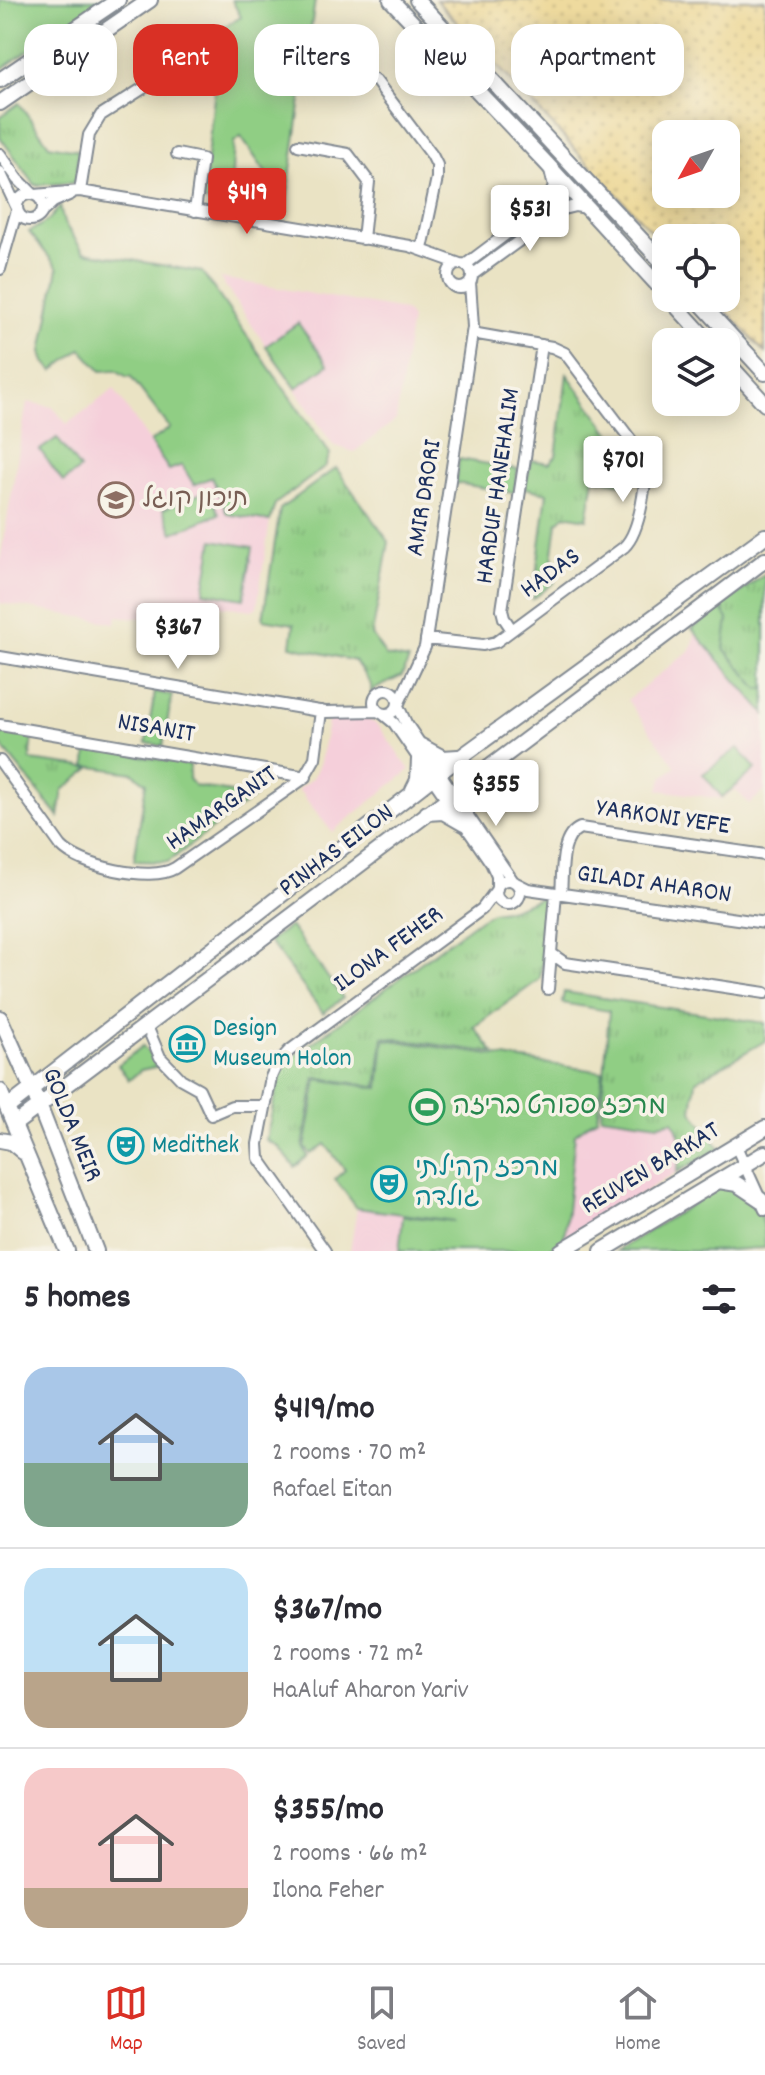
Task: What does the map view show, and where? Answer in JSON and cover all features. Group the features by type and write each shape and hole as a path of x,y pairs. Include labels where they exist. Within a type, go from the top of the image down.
{"street":[{"path":"0,80 118,0"},
{"path":"0,103 150,0"},
{"path":"391,0 652,279"},
{"path":"417,0 652,251"},
{"path":"379,85 437,165 438,175 422,249"},
{"path":"80,191 89,135 102,114 133,94"},
{"path":"298,145 344,152 369,182 363,239"},
{"path":"0,154 19,181 42,202 42,212"},
{"path":"177,154 202,159 195,211"},
{"path":"448,277 451,268 462,265 545,205 554,191 555,183 547,164"},
{"path":"0,172 16,208 23,218 33,220"},
{"path":"4,245 20,227 57,200 80,191"},
{"path":"0,269 4,245 23,195 80,191 422,249 462,265 471,279"},
{"path":"456,287 464,287 563,209 579,206 590,211"},
{"path":"422,249 467,304 473,329"},
{"name":"AMIR DRORI","path":"398,706 422,657 426,639 473,329 471,279"},
{"path":"682,312 697,328"},
{"path":"709,312 765,373"},
{"name":"HADAS","path":"426,639 488,645 629,542 636,531 646,468 638,447 571,358 558,349 473,329"},
{"name":"HARDUF HANEHALIM","path":"512,630 502,610 542,345"},
{"path":"740,376 765,404"},
{"name":"PINHAS EILON","path":"4,1111 435,775 765,536"},
{"name":"PINHAS EILON","path":"15,1124 765,560"},
{"path":"0,657 321,711 393,712 398,706"},
{"path":"354,711 413,674"},
{"path":"386,689 396,694 398,706 420,753 418,780 410,794"},
{"path":"375,697 374,704 420,753 465,819 493,866 498,898 505,904 518,899 520,890 465,819 443,812 427,813"},
{"name":"HAMARGANIT","path":"0,761 61,846 71,855 90,864 155,875 173,870 306,777 315,758 321,711"},
{"name":"NISANIT","path":"0,725 306,777"},
{"path":"420,753 443,758 462,755"},
{"path":"465,819 465,797 474,777"},
{"name":"YARKONI YEFE","path":"548,989 550,946 567,839 573,832 580,828 765,855"},
{"path":"497,889 504,881 514,882"},
{"name":"GILADI AHARON","path":"514,882 536,890 765,923"},
{"name":"ILONA FEHER","path":"325,1251 263,1167 258,1155 272,1074 286,1053 482,909 497,889"},
{"name":"GILADI AHARON","path":"518,899 536,890"},
{"name":"ILONA FEHER","path":"482,909 505,904"},
{"path":"552,954 565,963 765,993"},
{"name":"GOLDA MEIR","path":"0,1018 39,1105 96,1251"},
{"path":"146,1024 160,1057 181,1079 199,1089 211,1115 232,1106 265,1106"},
{"path":"15,1052 32,1070 55,1071"},
{"path":"54,1145 49,1110 64,1085"},
{"name":"GOLDA MEIR","path":"0,1091 4,1111 15,1124 67,1251"},
{"path":"15,1124 0,1137 16,1145 32,1165"},
{"name":"REUVEN BARKAT","path":"561,1251 765,1128"},
{"path":"736,1146 763,1205"},
{"name":"REUVEN BARKAT","path":"602,1251 765,1153"},
{"path":"719,1181 737,1184 763,1205"}],"shaded area":[{"path":"220,278 404,310 411,319 396,420 354,452 333,445"},
{"name":"תיכון קוגל","path":"114,389 169,470 182,465 212,477 227,514 270,521 257,607 252,610 180,601 167,606 154,619 117,616 116,623 0,603 0,561 27,402 53,407 67,424"},
{"path":"695,633 765,714 765,791 749,804 735,789 722,799 659,790 662,777 676,767 627,700 689,651"},
{"path":"362,716 378,725 410,770 332,832 298,789 313,778 320,762 329,718"},
{"path":"601,1116 659,1124 673,1121 682,1138 677,1172 564,1240 575,1134"},
{"path":"357,1208 459,1222 455,1251 350,1251"}],"green space":[{"path":"0,0 101,0 66,24 24,24 24,53 0,70"},
{"path":"232,0 315,0 312,24 254,24 254,96 301,96 285,212 271,209 274,185 241,137 234,142 230,204 202,201 214,96 238,96 238,24 229,24 241,17"},
{"path":"19,103 49,145 78,150 77,177 73,183 35,185 0,137 0,117"},
{"path":"60,206 64,223 84,252 202,272 330,454 325,467 275,504 270,521 227,514 212,477 194,485 182,465 169,470 150,442 170,428 130,376 116,370 101,371 81,349 53,371 45,362 42,352 58,268 29,232 49,220"},
{"path":"298,323 328,365 296,388 266,346"},
{"path":"567,374 624,452 629,450 640,468 630,468 629,485 594,479 587,519 565,515 557,523 550,576 555,582 533,599 547,493 525,488 531,460 549,463 556,456"},
{"path":"57,438 80,469 63,482 40,450"},
{"path":"459,459 518,469 514,493 455,483"},
{"path":"336,468 389,542 372,635 386,656 409,660 402,676 371,694 371,685 355,661 291,646 294,624 263,619 280,509"},
{"path":"209,490 219,514 173,533 163,509"},
{"path":"213,540 253,547 244,599 204,592"},
{"path":"765,574 765,687 759,690 724,649 728,619 720,607"},
{"path":"720,607 728,619 724,649 759,689 765,687 765,714 692,629"},
{"path":"155,692 172,695 163,746 146,743"},
{"path":"0,732 33,737 30,760 91,768 63,790 59,817 0,744"},
{"path":"87,746 190,765 189,779 195,786 255,796 168,862 134,861 146,783 133,773 86,766"},
{"path":"738,748 756,769 722,797 703,774"},
{"path":"540,898 549,905 540,979 474,1027 494,1053 383,1037 377,1087 315,1077 303,1147 308,1156 295,1167 278,1146 266,1140 279,1076 289,1060 480,919 492,912 512,909"},
{"path":"290,926 343,998 323,1013 269,941"},
{"path":"564,992 765,1023 765,1041 696,1081 692,1111 720,1149 677,1172 681,1146 673,1121 659,1124 601,1116 609,1011 562,1003"},
{"path":"384,1039 603,1072 597,1118 575,1134 564,1240 545,1251 399,1251 403,1216 454,1221 357,1208 335,1179 345,1170 325,1144 311,1154 305,1148 317,1079 379,1088"},
{"path":"143,1046 159,1066 141,1070 129,1080 118,1065"},
{"path":"730,1186 754,1204 762,1218 765,1248 617,1251 719,1187"}],"sand":[{"path":"436,0 765,0 765,353 727,312 740,312 740,224 652,224 652,232 525,96 684,96 684,24 511,24 511,81 495,63 495,24 458,24"}],"place":[{"name":"תיכון קוגל","path":"116,500"},
{"name":"Design Museum Holon","path":"187,1044"},
{"name":"מרכז ספורט בריזה","path":"427,1107"},
{"name":"Medithek","path":"126,1146"},
{"name":"מרכז קהילתי גולדה","path":"389,1184"}]}
